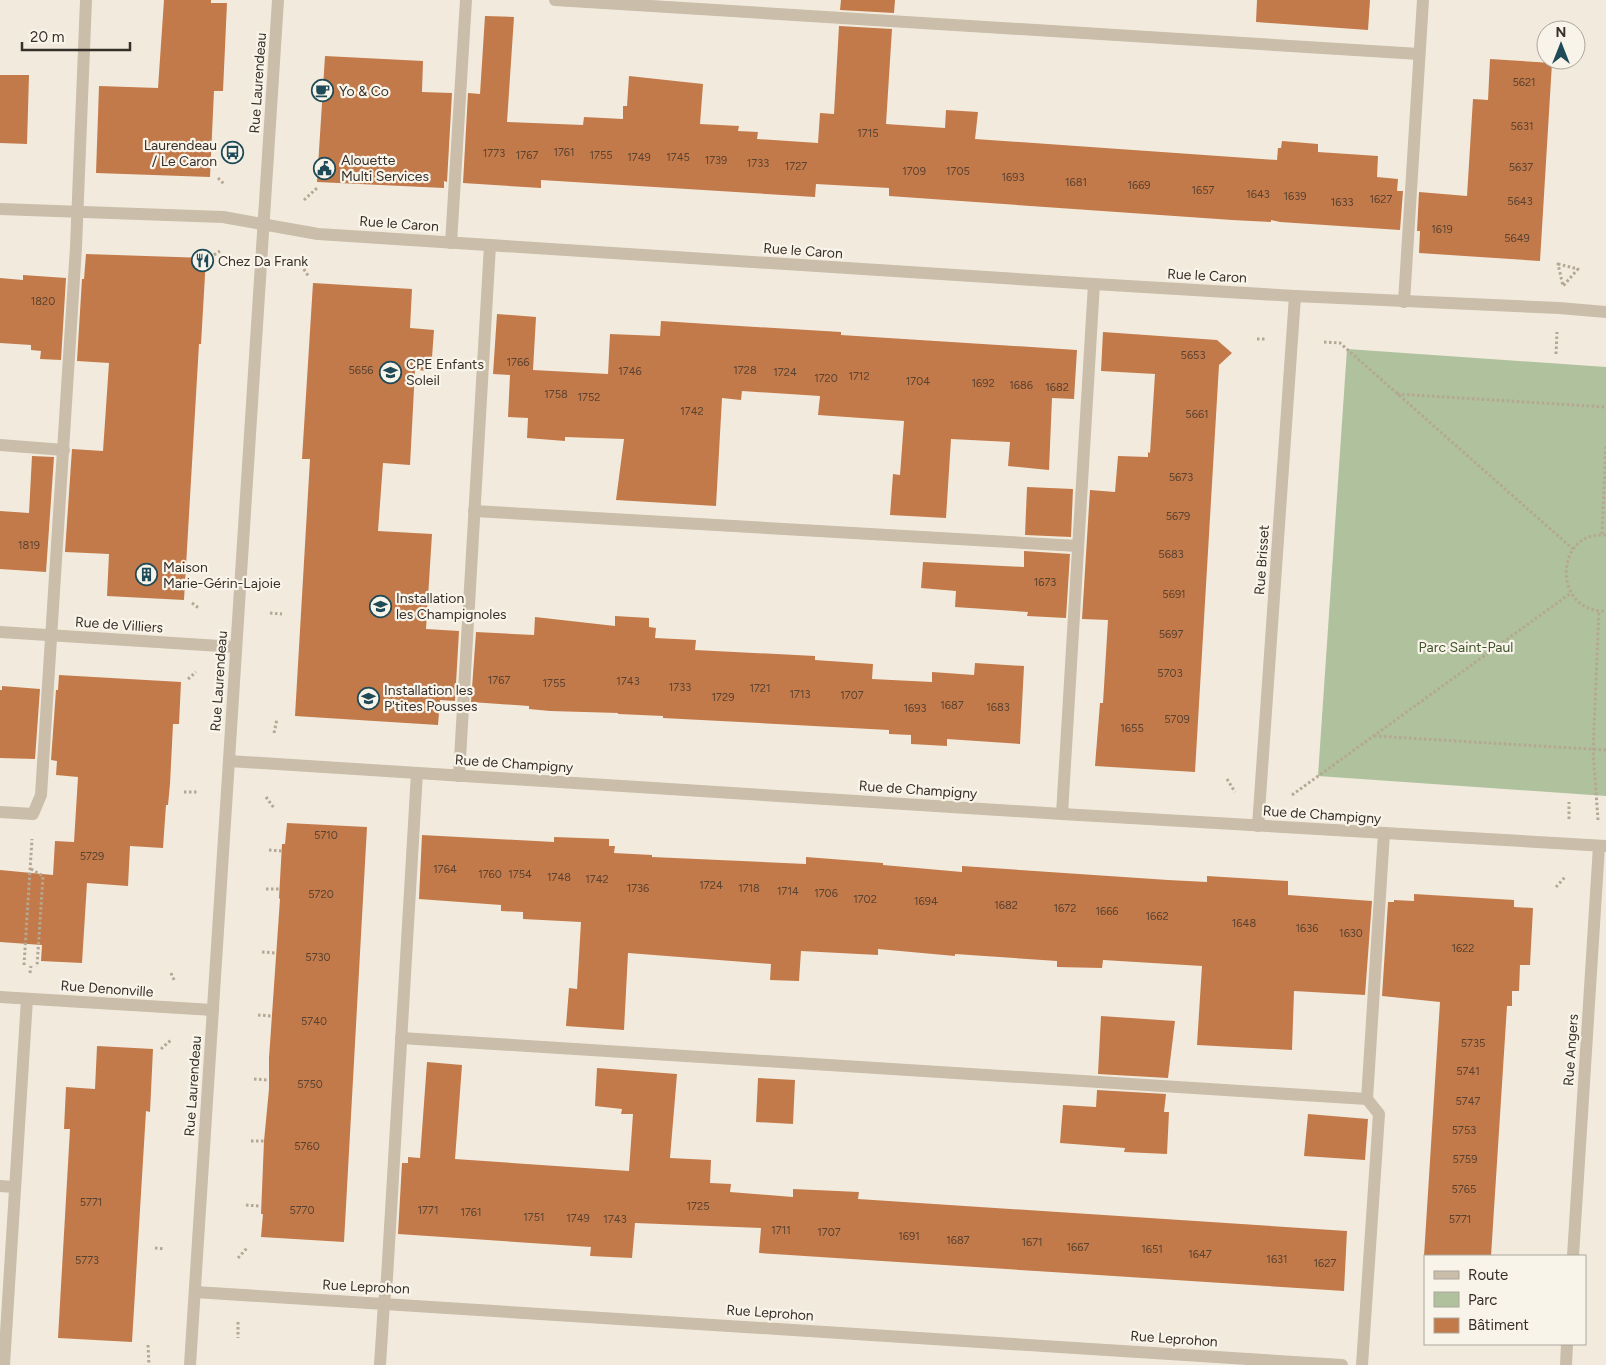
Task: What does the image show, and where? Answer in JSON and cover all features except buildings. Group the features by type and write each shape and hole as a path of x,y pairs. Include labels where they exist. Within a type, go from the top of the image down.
{"street":[{"path":"0,812 33,814 41,795 64,450 86,0"},
{"name":"Rue Laurendeau","path":"190,1365 278,0"},
{"path":"451,243 466,0"},
{"path":"555,0 1420,54"},
{"path":"1404,302 1423,0"},
{"name":"Rue le Caron","path":"0,209 223,217 318,234 1094,284 1606,312"},
{"path":"458,776 490,245"},
{"path":"1062,814 1094,284"},
{"name":"Rue Brisset","path":"1258,826 1295,296"},
{"path":"0,446 64,450"},
{"path":"474,511 1078,546"},
{"name":"Rue de Villiers","path":"0,632 236,647"},
{"name":"Rue de Champigny","path":"229,761 1603,846"},
{"path":"380,1365 387,1278 417,773"},
{"path":"1362,1365 1379,1114 1367,1099 1384,833"},
{"name":"Rue Angers","path":"1573,1255 1603,846"},
{"name":"Rue Denonville","path":"0,997 213,1010"},
{"path":"4,1365 14,1187 28,999"},
{"path":"401,1038 1367,1099"},
{"path":"0,1186 14,1187"},
{"name":"Rue Leprohon","path":"195,1292 1342,1365"},
{"path":"1566,1365 1567,1345"}],"path":[{"path":"218,178 225,184"},
{"path":"304,200 318,188"},
{"path":"214,255 220,250"},
{"path":"1558,264 1578,269 1563,286 1561,278 1558,264"},
{"path":"301,265 309,277"},
{"path":"1556,354 1558,324"},
{"path":"1257,339 1268,339"},
{"path":"1324,342 1340,343 1573,549"},
{"path":"1397,394 1606,407"},
{"path":"1606,444 1604,534 1581,541 1573,549 1565,570 1566,582 1578,602 1588,608 1606,611"},
{"path":"1292,795 1571,592"},
{"path":"192,603 200,609"},
{"path":"1600,611 1593,750 1603,846"},
{"path":"270,613 282,614"},
{"path":"188,679 196,672"},
{"path":"274,734 277,719"},
{"path":"1373,736 1606,750"},
{"path":"1227,779 1235,792"},
{"path":"184,792 198,792"},
{"path":"266,796 274,808"},
{"path":"1568,820 1569,802"},
{"path":"24,965 33,814"},
{"path":"268,850 282,851"},
{"path":"31,869 43,876 37,967"},
{"path":"1556,887 1565,877"},
{"path":"266,889 279,889"},
{"path":"262,952 276,953"},
{"path":"30,976 31,966"},
{"path":"171,973 175,982"},
{"path":"258,1015 272,1016"},
{"path":"161,1049 171,1040"},
{"path":"254,1079 268,1080"},
{"path":"250,1141 264,1142"},
{"path":"246,1205 259,1206"},
{"path":"238,1258 248,1247"},
{"path":"155,1248 165,1249"},
{"path":"238,1322 238,1338"},
{"path":"148,1345 149,1365"}],"green space":[{"name":"Parc Saint-Paul","path":"1347,349 1606,367 1606,796 1318,776"}],"place":[{"name":"Yo & Co","path":"323,91"},
{"name":"Laurendeau / Le Caron","path":"233,153"},
{"name":"Alouette Multi Services","path":"325,168"},
{"name":"Chez Da Frank","path":"202,261"},
{"name":"CPE Enfants Soleil","path":"390,372"},
{"name":"Maison Marie-Gérin-Lajoie","path":"147,575"},
{"name":"Installation les Champignoles","path":"380,606"},
{"name":"Installation les P'tites Pousses","path":"368,698"}]}
